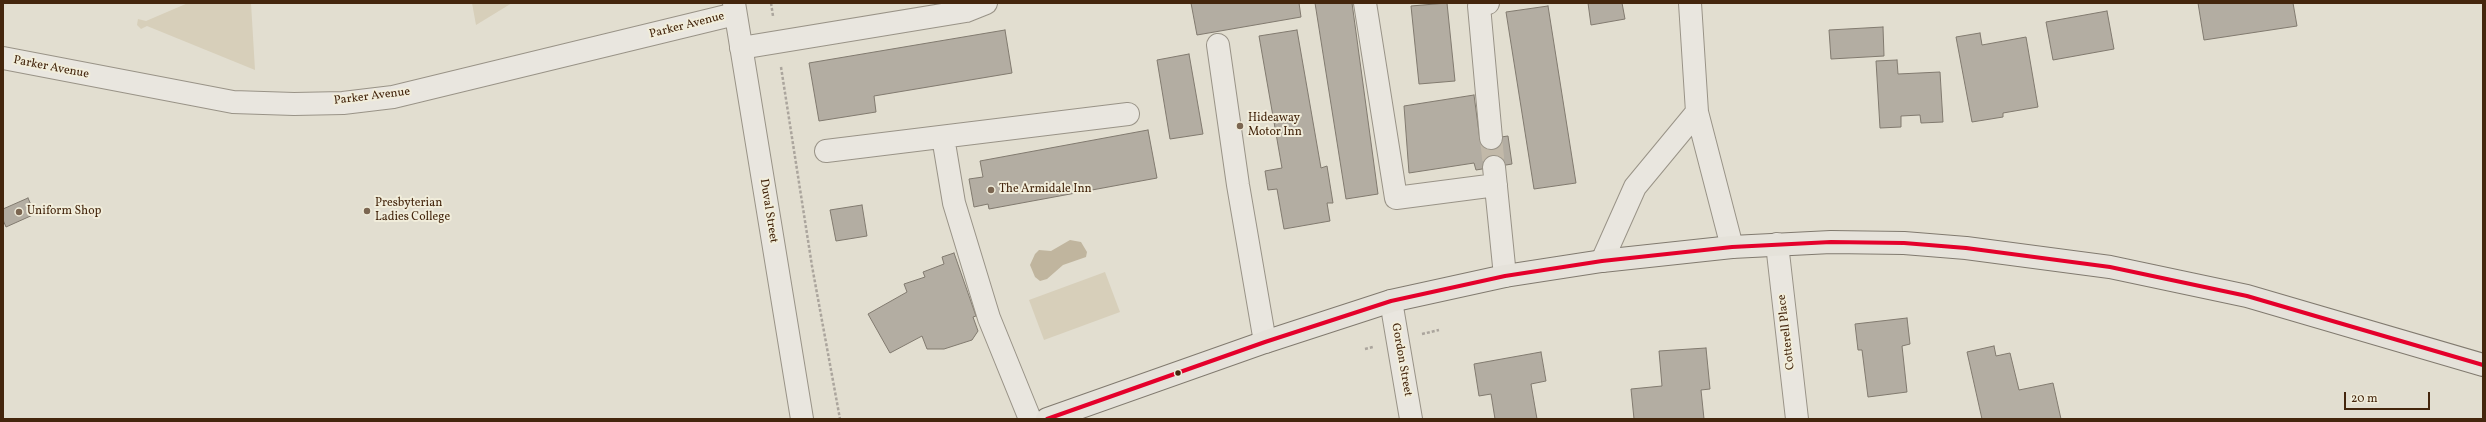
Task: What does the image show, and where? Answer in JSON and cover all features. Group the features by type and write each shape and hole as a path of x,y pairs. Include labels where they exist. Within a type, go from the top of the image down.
{"main road":[{"path":"1047,419 1264,342 1391,301 1505,276 1602,261 1732,247 1777,244 1904,243 1966,248 2110,267 2247,296 2483,365"}],"street":[{"path":"741,48 966,11 986,3"},
{"path":"1365,3 1396,198 1495,176 1505,276"},
{"path":"1488,3 1479,6 1491,138"},
{"path":"1690,3 1697,112 1732,247"},
{"name":"Duval Street","path":"734,9 802,419"},
{"name":"Parker Avenue","path":"3,58 233,102 294,104 343,103 393,97 734,9"},
{"path":"1218,45 1264,342"},
{"path":"1602,261 1635,187 1697,112"},
{"path":"826,151 1128,114"},
{"path":"943,137 954,203 989,318 1030,419"},
{"name":"Cotterell Place","path":"1777,244 1797,419"},
{"name":"Gordon Street","path":"1391,301 1412,419"}],"path":[{"path":"771,3 812,266 840,419"}],"shaded area":[{"path":"188,3 251,3 255,70 147,26 141,29 137,25 138,19 146,21"},
{"path":"472,3 512,3 476,25"},
{"path":"1070,240 1081,242 1087,252 1086,257 1063,265 1047,279 1040,281 1035,277 1030,265 1035,254 1039,250 1051,251"},
{"path":"1105,272 1120,312 1044,340 1029,300"}],"building":[{"path":"1191,3 1299,3 1301,17 1197,35"},
{"path":"1315,3 1352,3 1378,194 1346,199"},
{"path":"1447,3 1455,81 1419,84 1411,6"},
{"path":"1588,3 1622,3 1625,19 1591,25"},
{"path":"2198,3 2293,3 2297,26 2204,40"},
{"path":"1548,6 1576,183 1534,189 1506,12"},
{"path":"2107,11 2114,49 2053,60 2046,22"},
{"path":"1883,27 1884,56 1831,59 1829,30"},
{"path":"1005,30 1012,73 874,96 876,112 819,121 809,63"},
{"path":"1297,30 1321,168 1327,166 1333,203 1327,203 1330,221 1284,229 1277,189 1268,190 1265,171 1282,168 1259,36"},
{"path":"1980,33 1982,45 2026,37 2038,107 2003,113 2003,117 1972,122 1956,37"},
{"path":"1189,54 1203,134 1170,139 1157,60"},
{"path":"1897,60 1898,74 1940,72 1943,122 1921,123 1920,115 1901,116 1901,127 1880,128 1876,61"},
{"path":"1474,95 1480,140 1508,136 1512,164 1476,170 1474,163 1409,173 1404,106"},
{"path":"1148,130 1157,178 989,209 988,204 974,207 969,179 983,177 980,161"},
{"name":"Uniform Shop","path":"28,198 35,214 6,227 3,220 3,209"},
{"path":"862,205 867,236 836,241 830,210"},
{"path":"954,253 976,316 973,317 978,331 972,340 944,349 927,349 922,336 890,353 868,314 907,292 904,284 925,277 923,272 944,264 942,257"},
{"path":"1907,318 1910,344 1902,346 1907,392 1868,397 1862,350 1858,350 1855,324"},
{"path":"1994,346 1996,356 2010,353 2019,390 2053,383 2061,419 1982,419 1967,352"},
{"path":"1706,348 1710,389 1701,390 1704,419 1634,419 1631,389 1662,386 1659,351"},
{"path":"1541,352 1546,381 1531,384 1537,419 1495,419 1491,394 1479,396 1474,364"}],"tunnel":[{"path":"1491,138 1494,167"}],"transit line":[{"path":"1047,419 1265,342 1391,301 1505,276 1602,261 1732,247 1831,242 1904,243 1966,248 2110,267 2247,296 2483,365"}],"place":[{"name":"Hideaway Motor Inn","path":"1240,126"},
{"name":"The Armidale Inn","path":"991,190"},
{"name":"Presbyterian Ladies College","path":"367,211"},
{"name":"Uniform Shop","path":"19,212"}]}
